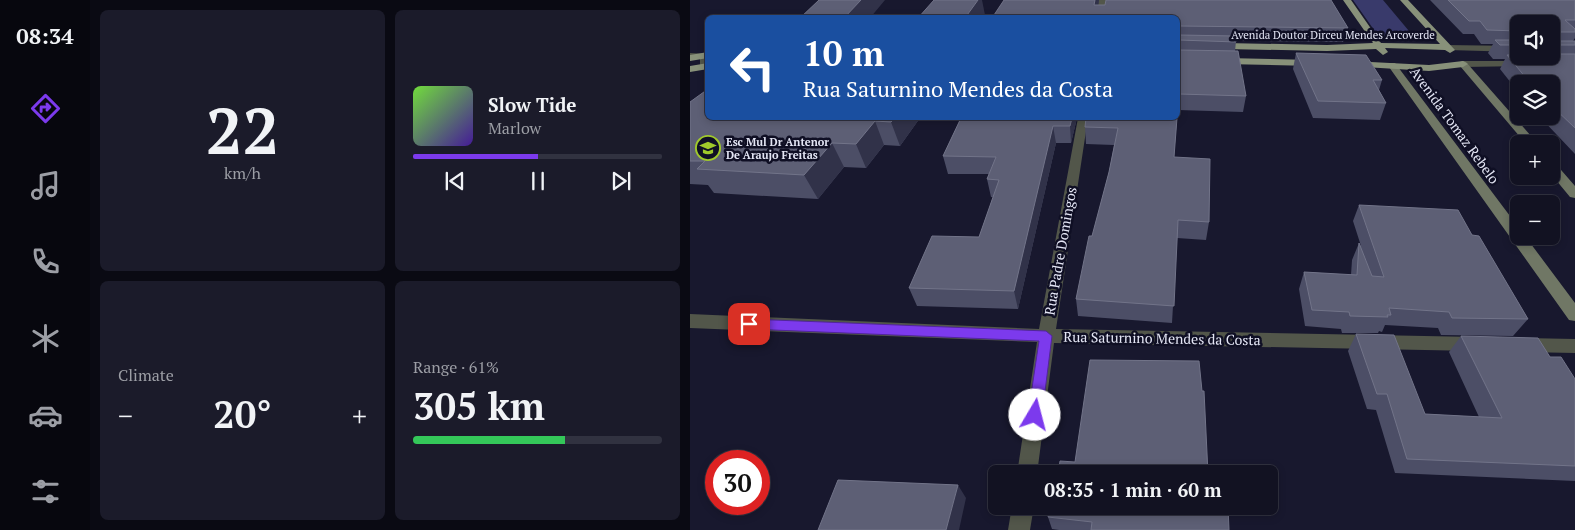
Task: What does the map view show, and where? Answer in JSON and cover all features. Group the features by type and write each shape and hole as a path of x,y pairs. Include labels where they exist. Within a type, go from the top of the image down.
{"main road":[{"name":"Avenida Tomaz Rebelo","path":"1347,0 1378,46 1575,315"},
{"path":"1404,0 1448,47 1524,135"},
{"name":"Avenida Doutor Dirceu Mendes Arcoverde","path":"1180,46 1327,48 1413,45 1448,47"},
{"name":"Avenida Doutor Dirceu Mendes Arcoverde","path":"1180,60 1324,63"},
{"path":"1343,64 1429,68 1463,64"},
{"path":"690,69 705,66"},
{"path":"1560,176 1575,194"}],"street":[{"path":"1100,15 1103,0"},
{"name":"Avenida Doutor Dirceu Mendes Arcoverde","path":"1448,47 1510,49"},
{"path":"690,57 705,55"},
{"path":"1463,64 1510,64"},
{"name":"Rua Padre Domingos","path":"1028,465 1046,336 1083,120"},
{"name":"Rua Saturnino Mendes da Costa","path":"690,321 1046,336 1575,346"},
{"path":"1019,530 1022,515"}],"shaded area":[{"path":"1353,0 1383,0 1414,37 1393,35 1379,37"}],"building":[{"path":"819,0 861,0 847,15 803,15"},
{"path":"934,0 978,0 967,15 921,15"},
{"path":"1004,0 1095,0 1094,5 1105,5 1106,0 1331,0 1348,28 1180,26 1180,15 994,15"},
{"path":"1448,0 1575,0 1575,20 1565,20 1575,29 1575,32 1560,32 1560,15 1510,15 1510,31 1487,30 1480,21 1469,21"},
{"path":"1180,35 1235,36 1236,42 1180,40"},
{"path":"1495,40 1510,40 1510,45 1500,45"},
{"path":"1560,41 1575,41 1575,45 1560,45"},
{"path":"1180,50 1238,51 1246,96 1180,94"},
{"path":"1296,53 1366,55 1382,80 1373,80 1386,103 1318,101"},
{"path":"1560,54 1575,54 1575,128 1560,114 1560,75 1524,75 1515,65 1560,65"},
{"path":"705,91 705,120 893,120 891,122 875,121 856,144 832,143 804,175 697,169 705,161 690,161 690,102"},
{"path":"960,120 1072,120 1070,126 1053,126 1014,291 909,288 932,236 979,237 999,180 987,179 996,157 943,156"},
{"path":"1086,120 1177,120 1174,157 1210,159 1209,222 1178,220 1174,306 1076,299 1089,236 1092,236 1109,172 1118,128 1085,127"},
{"path":"1359,205 1458,210 1472,235 1479,236 1528,319 1452,318 1449,312 1389,308 1391,315 1387,315 1388,317 1350,316 1349,312 1312,310 1304,272 1357,275 1359,243 1372,276 1384,277"},
{"path":"1356,334 1394,335 1425,414 1502,418 1461,336 1538,338 1550,357 1561,357 1575,379 1575,466 1407,459 1387,394 1377,394"},
{"path":"1090,360 1199,361 1202,391 1204,391 1208,465 1059,465 1060,461 1075,462"},
{"path":"838,480 958,485 946,530 818,530"},
{"path":"1049,515 1228,515 1229,530 1091,530 1092,522 1048,517"}],"place":[{"name":"Esc Mul Dr Antenor De Araujo Freitas","path":"708,148"}],"route":[{"path":"749,324 1046,336 1035,415"}]}
